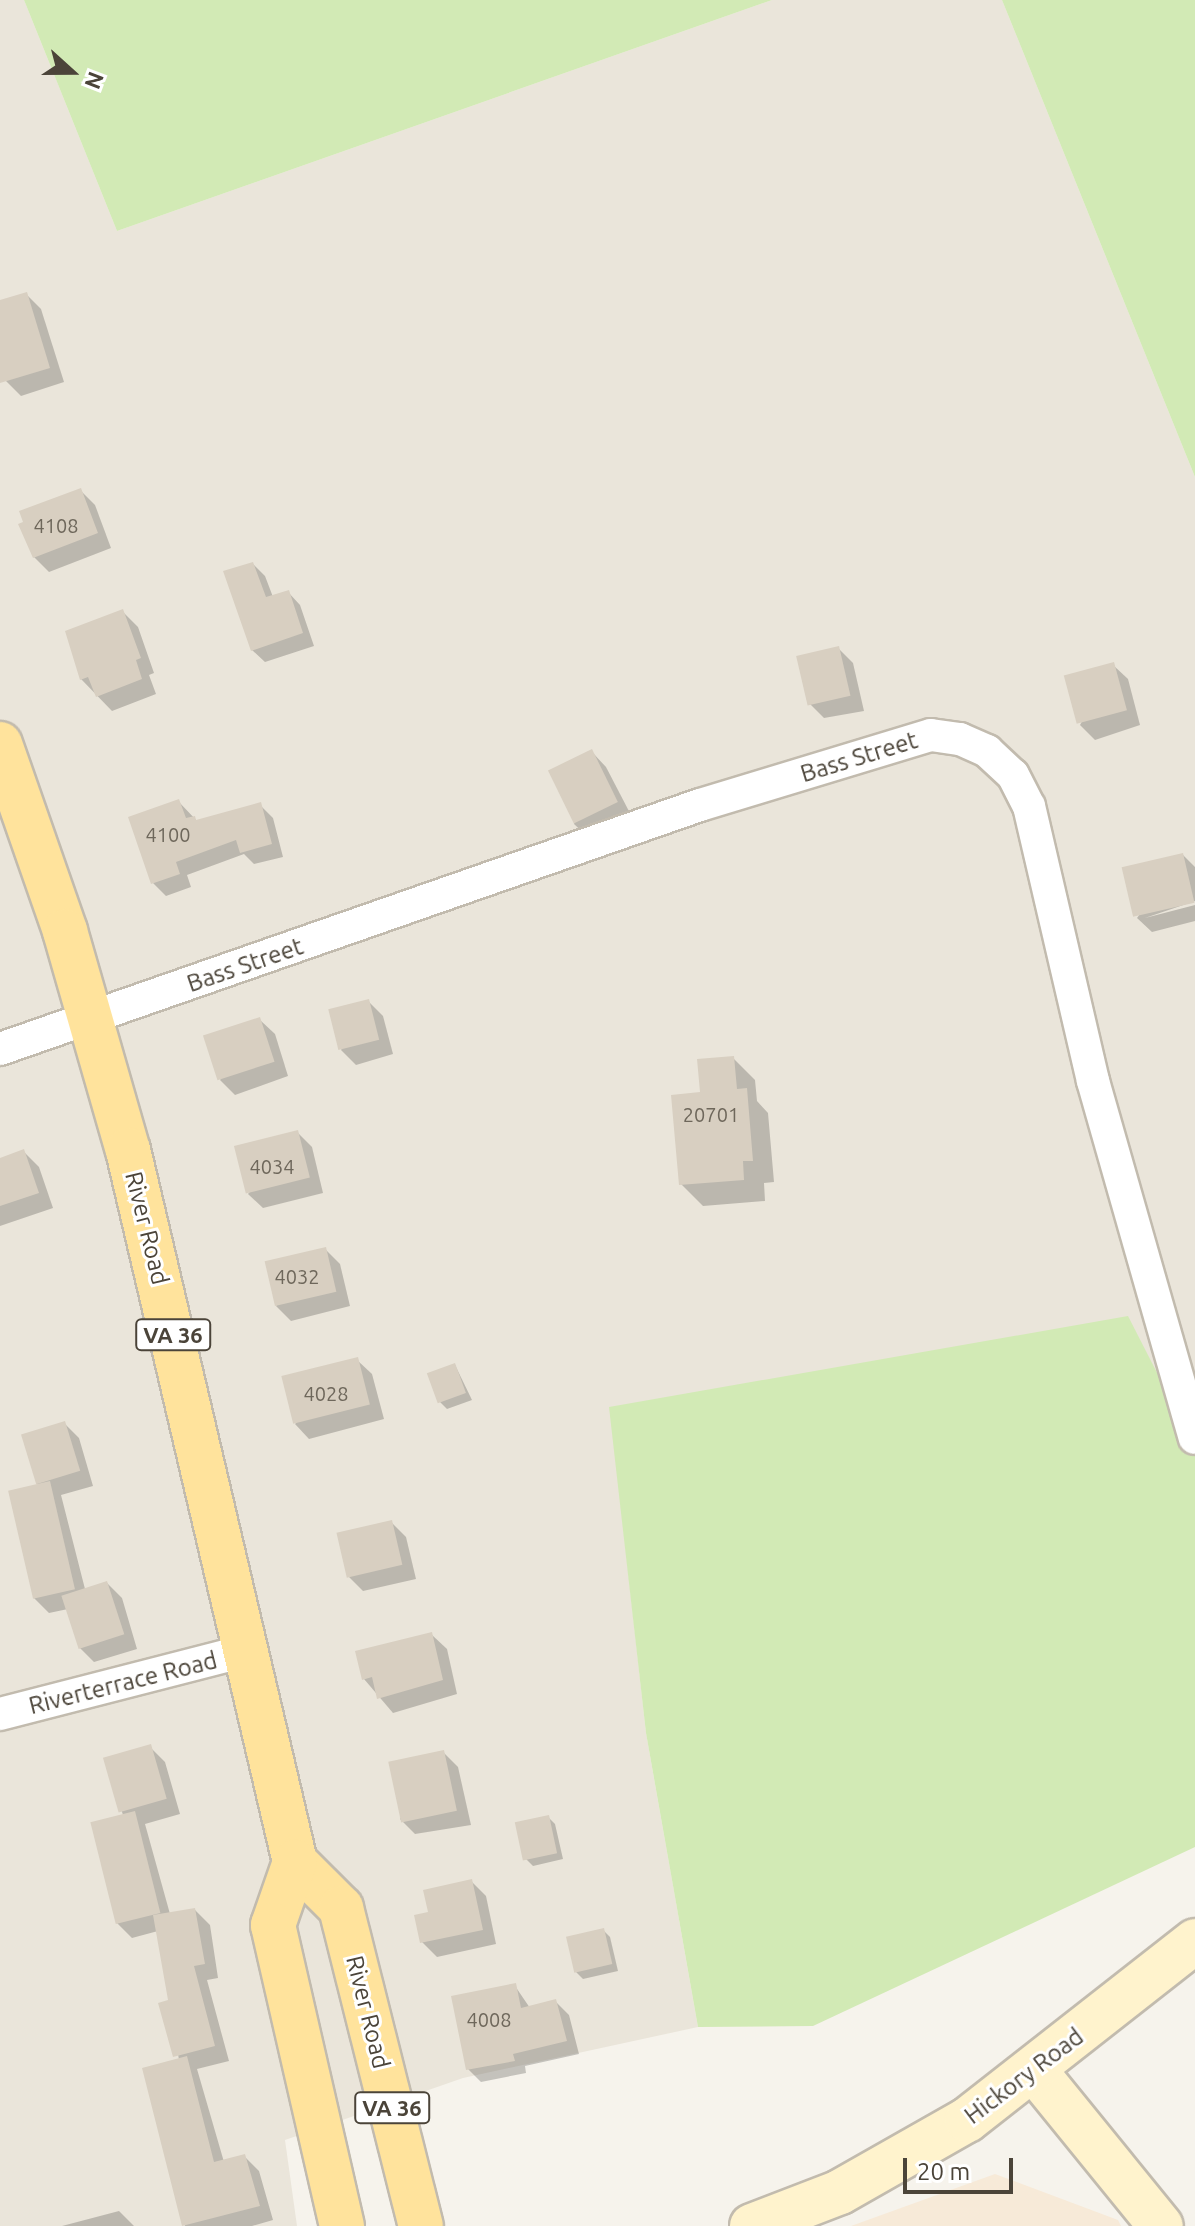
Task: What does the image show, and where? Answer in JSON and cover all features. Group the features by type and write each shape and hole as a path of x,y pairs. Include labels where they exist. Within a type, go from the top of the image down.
{"main road":[{"name":"River Road","path":"0,744 92,1021 128,1150 295,1862 341,1908 421,2226"},
{"name":"VA 36","path":"295,1862 273,1925 342,2226"},
{"name":"Hickory Road","path":"752,2226 840,2192 912,2155 1034,2070 1195,1941"},
{"path":"1034,2070 1161,2226"}],"street":[{"name":"Bass Street","path":"0,1049 92,1021 700,805 931,735 960,739 987,751 1013,775 1029,806 1093,1081 1195,1438"},
{"name":"Riverterrace Road","path":"0,1714 246,1651"}],"shaded area":[{"path":"0,0 24,0 117,231 772,0 1002,0 1195,477 1195,1447 610,1407 646,1733 698,2027 463,2078 285,2140 297,2226 0,2226"},
{"path":"995,2174 1118,2220 1121,2226 851,2226"}],"green space":[{"path":"24,0 772,0 117,231"},
{"path":"1002,0 1195,0 1195,477"},
{"path":"1128,1316 1195,1447 1195,1847 813,2026 698,2027 646,1733 609,1407"}],"building":[{"path":"27,292 50,368 0,383 0,300"},
{"path":"81,488 98,533 33,558 18,524 23,522 19,511"},
{"path":"253,562 266,597 289,590 303,633 251,651 223,571"},
{"path":"123,609 141,658 136,660 142,679 96,697 88,677 80,680 65,631"},
{"path":"839,646 850,696 808,706 796,656"},
{"path":"1114,662 1127,710 1077,724 1064,675"},
{"path":"592,749 618,802 574,824 548,770"},
{"path":"179,799 186,818 195,816 196,820 261,802 272,844 240,853 236,840 176,862 180,874 151,884 128,817"},
{"path":"1183,853 1194,903 1133,917 1122,867"},
{"path":"369,999 379,1040 338,1050 328,1009"},
{"path":"260,1017 275,1062 217,1080 203,1036"},
{"path":"734,1056 737,1089 747,1088 753,1161 743,1161 744,1180 679,1185 671,1095 700,1092 697,1059"},
{"path":"298,1130 310,1178 246,1194 234,1146"},
{"path":"24,1149 39,1193 0,1206 0,1158"},
{"path":"326,1247 336,1292 275,1306 265,1261"},
{"path":"358,1357 370,1405 293,1424 281,1376"},
{"path":"455,1363 466,1393 438,1403 427,1373"},
{"path":"65,1421 80,1471 36,1484 21,1434"},
{"path":"50,1481 75,1589 33,1599 8,1491"},
{"path":"392,1520 402,1565 347,1578 336,1533"},
{"path":"107,1581 124,1634 79,1649 61,1596"},
{"path":"432,1632 443,1680 377,1699 372,1677 362,1680 355,1651"},
{"path":"151,1744 167,1799 119,1813 103,1758"},
{"path":"444,1750 457,1811 401,1822 388,1762"},
{"path":"135,1811 160,1913 116,1924 90,1822"},
{"path":"549,1815 557,1853 523,1860 515,1822"},
{"path":"472,1879 483,1930 420,1943 414,1915 428,1912 423,1890"},
{"path":"195,1908 205,1964 194,1966 215,2046 173,2057 158,2003 168,2000 153,1915"},
{"path":"604,1928 612,1964 574,1973 566,1937"},
{"path":"516,1983 521,2008 556,1999 567,2041 513,2054 515,2061 466,2070 451,1996"},
{"path":"187,2056 214,2162 245,2154 260,2206 182,2226 142,2068"}]}
